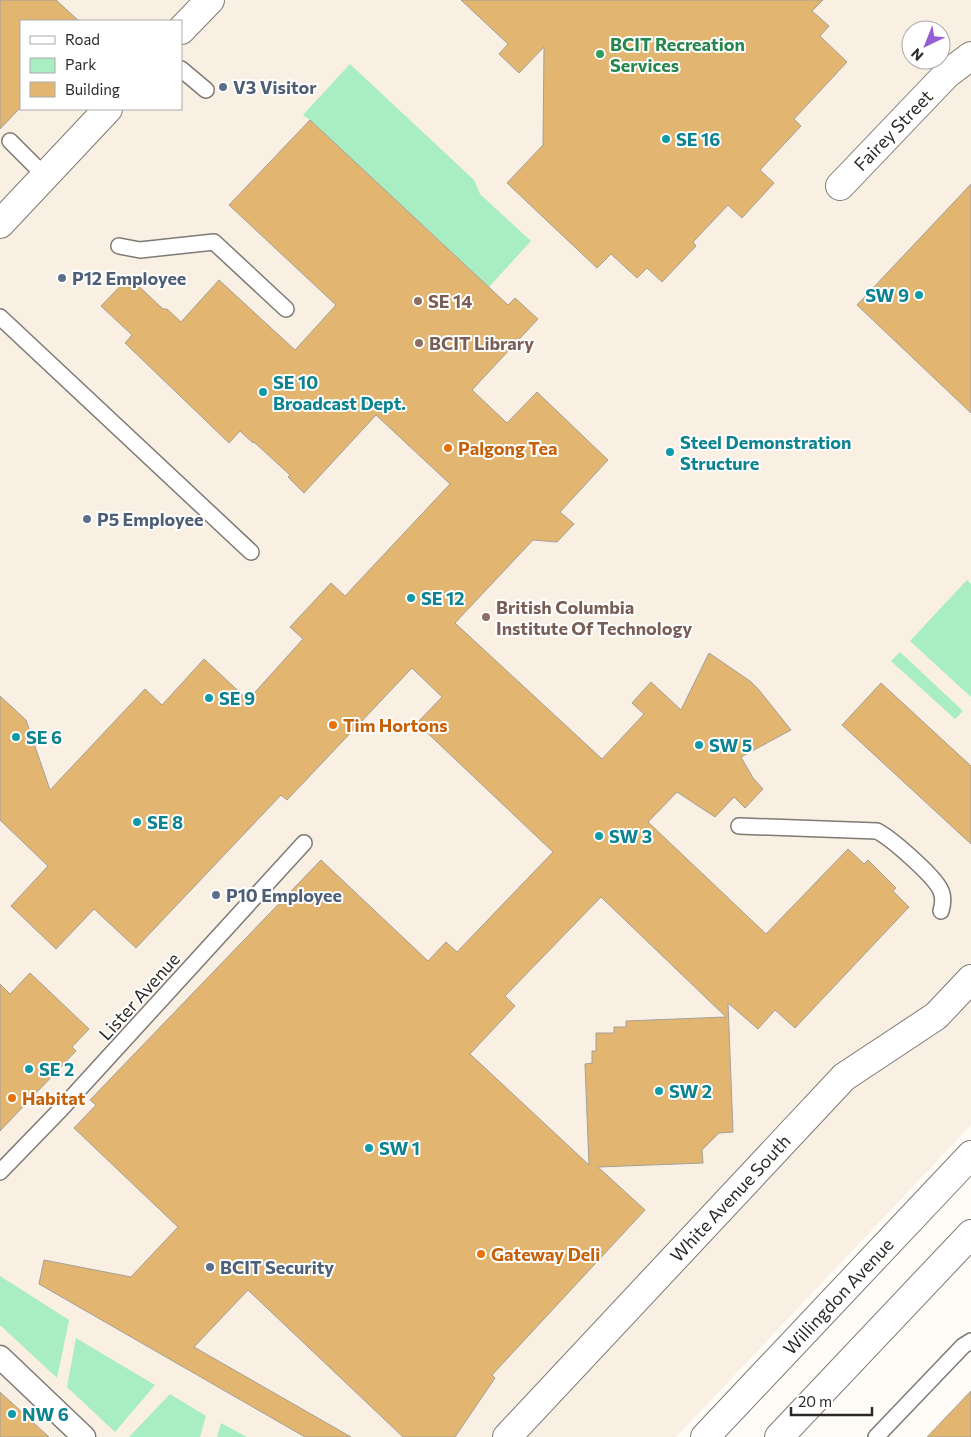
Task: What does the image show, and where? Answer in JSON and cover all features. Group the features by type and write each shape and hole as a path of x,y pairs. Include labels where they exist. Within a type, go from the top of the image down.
{"street":[{"path":"182,29 210,0"},
{"name":"Fairey Street","path":"840,186 947,74 971,56"},
{"path":"0,224 107,110"},
{"name":"White Avenue South","path":"507,1437 844,1077 936,1016 971,979"},
{"name":"Willingdon Avenue","path":"706,1437 971,1155"},
{"path":"779,1437 971,1234"},
{"path":"0,1357 84,1437"}],"lane":[{"path":"182,70 206,90"},
{"path":"10,141 45,176"},
{"path":"119,246 140,250 214,242 286,309"},
{"path":"0,317 251,552"},
{"path":"739,826 877,831 888,836 941,889 944,902 941,911"},
{"name":"Lister Avenue","path":"0,1172 62,1108 304,843"},
{"path":"876,1437 971,1341"}],"shaded area":[{"name":"British Columbia Institute Of Technology","path":"0,0 971,0 971,1125 676,1437 0,1437"}],"green space":[{"path":"350,64 474,180 480,194 531,241 489,287 303,115"},
{"path":"967,580 971,584 971,697 910,641"},
{"path":"900,652 963,711 955,719 891,661"},
{"path":"0,1276 69,1320 57,1378 0,1325"},
{"path":"76,1338 155,1385 115,1432 67,1387"},
{"path":"170,1394 206,1416 200,1437 129,1437"},
{"path":"221,1423 247,1437 217,1437"}],"building":[{"path":"0,0 56,0 78,20 20,20 20,108 0,129"},
{"name":"SE 16","path":"461,0 823,0 812,11 829,26 820,36 847,62 794,119 801,126 760,170 774,183 742,218 728,205 693,242 696,246 662,282 647,268 637,278 611,254 597,268 507,183 543,145 544,47 519,73 499,54 508,44"},
{"path":"310,120 508,305 515,298 538,319 472,390 507,423 537,392 608,460 560,512 574,524 557,542 533,540 455,623 602,759 644,714 632,703 651,682 681,710 709,653 750,681 791,730 741,757 753,778 763,789 745,808 734,797 715,817 677,792 648,822 766,934 848,849 864,864 868,860 896,888 893,891 909,907 795,1028 775,1010 758,1029 728,1003 733,1132 719,1133 702,1150 703,1163 598,1167 645,1210 492,1375 495,1378 455,1437 403,1437 248,1290 194,1347 351,1437 305,1437 39,1284 44,1260 131,1277 178,1227 74,1128 96,1105 90,1100 321,860 428,961 446,942 457,952 553,852 417,723 442,697 412,668 287,800 281,795 136,948 94,909 56,949 11,906 48,866 0,820 0,696 26,720 50,790 145,689 162,705 204,659 248,700 303,639 290,627 331,583 345,596 450,484 376,415 304,493 288,477 290,475 240,431 229,443 125,343 132,335 101,306 129,277 163,309 167,309 181,322 219,280 295,350 336,305 229,205","holes":["601,897 726,1017 626,1021 626,1027 614,1027 614,1033 596,1033 596,1051 592,1051 592,1063 585,1064 589,1165 470,1054 515,1006 505,996"]},
{"name":"SW 9","path":"971,184 971,413 857,305"},
{"path":"881,683 971,766 971,844 842,725"},
{"name":"SE 2","path":"30,973 89,1029 72,1047 76,1051 0,1131 0,984 10,994"},
{"path":"971,1391 971,1437 927,1437"},
{"name":"NW 6","path":"0,1392 49,1437 0,1437"}],"place":[{"name":"BCIT Recreation Services","path":"600,54"},
{"name":"V3 Visitor","path":"223,87"},
{"name":"SE 16","path":"666,139"},
{"name":"P12 Employee","path":"62,278"},
{"name":"SW 9","path":"919,295"},
{"name":"SE 14","path":"418,301"},
{"name":"BCIT Library","path":"419,343"},
{"name":"SE 10 Broadcast Dept.","path":"263,392"},
{"name":"Palgong Tea","path":"448,448"},
{"name":"Steel Demonstration Structure","path":"670,452"},
{"name":"P5 Employee","path":"87,519"},
{"name":"SE 12","path":"411,598"},
{"name":"British Columbia Institute Of Technology","path":"486,617"},
{"name":"SE 9","path":"209,698"},
{"name":"Tim Hortons","path":"333,725"},
{"name":"SE 6","path":"16,737"},
{"name":"SW 5","path":"699,745"},
{"name":"SE 8","path":"137,822"},
{"name":"SW 3","path":"599,836"},
{"name":"P10 Employee","path":"216,895"},
{"name":"SE 2","path":"29,1069"},
{"name":"SW 2","path":"659,1091"},
{"name":"Habitat","path":"12,1098"},
{"name":"SW 1","path":"369,1148"},
{"name":"Gateway Deli","path":"481,1254"},
{"name":"BCIT Security","path":"210,1267"},
{"name":"NW 6","path":"12,1414"}]}
